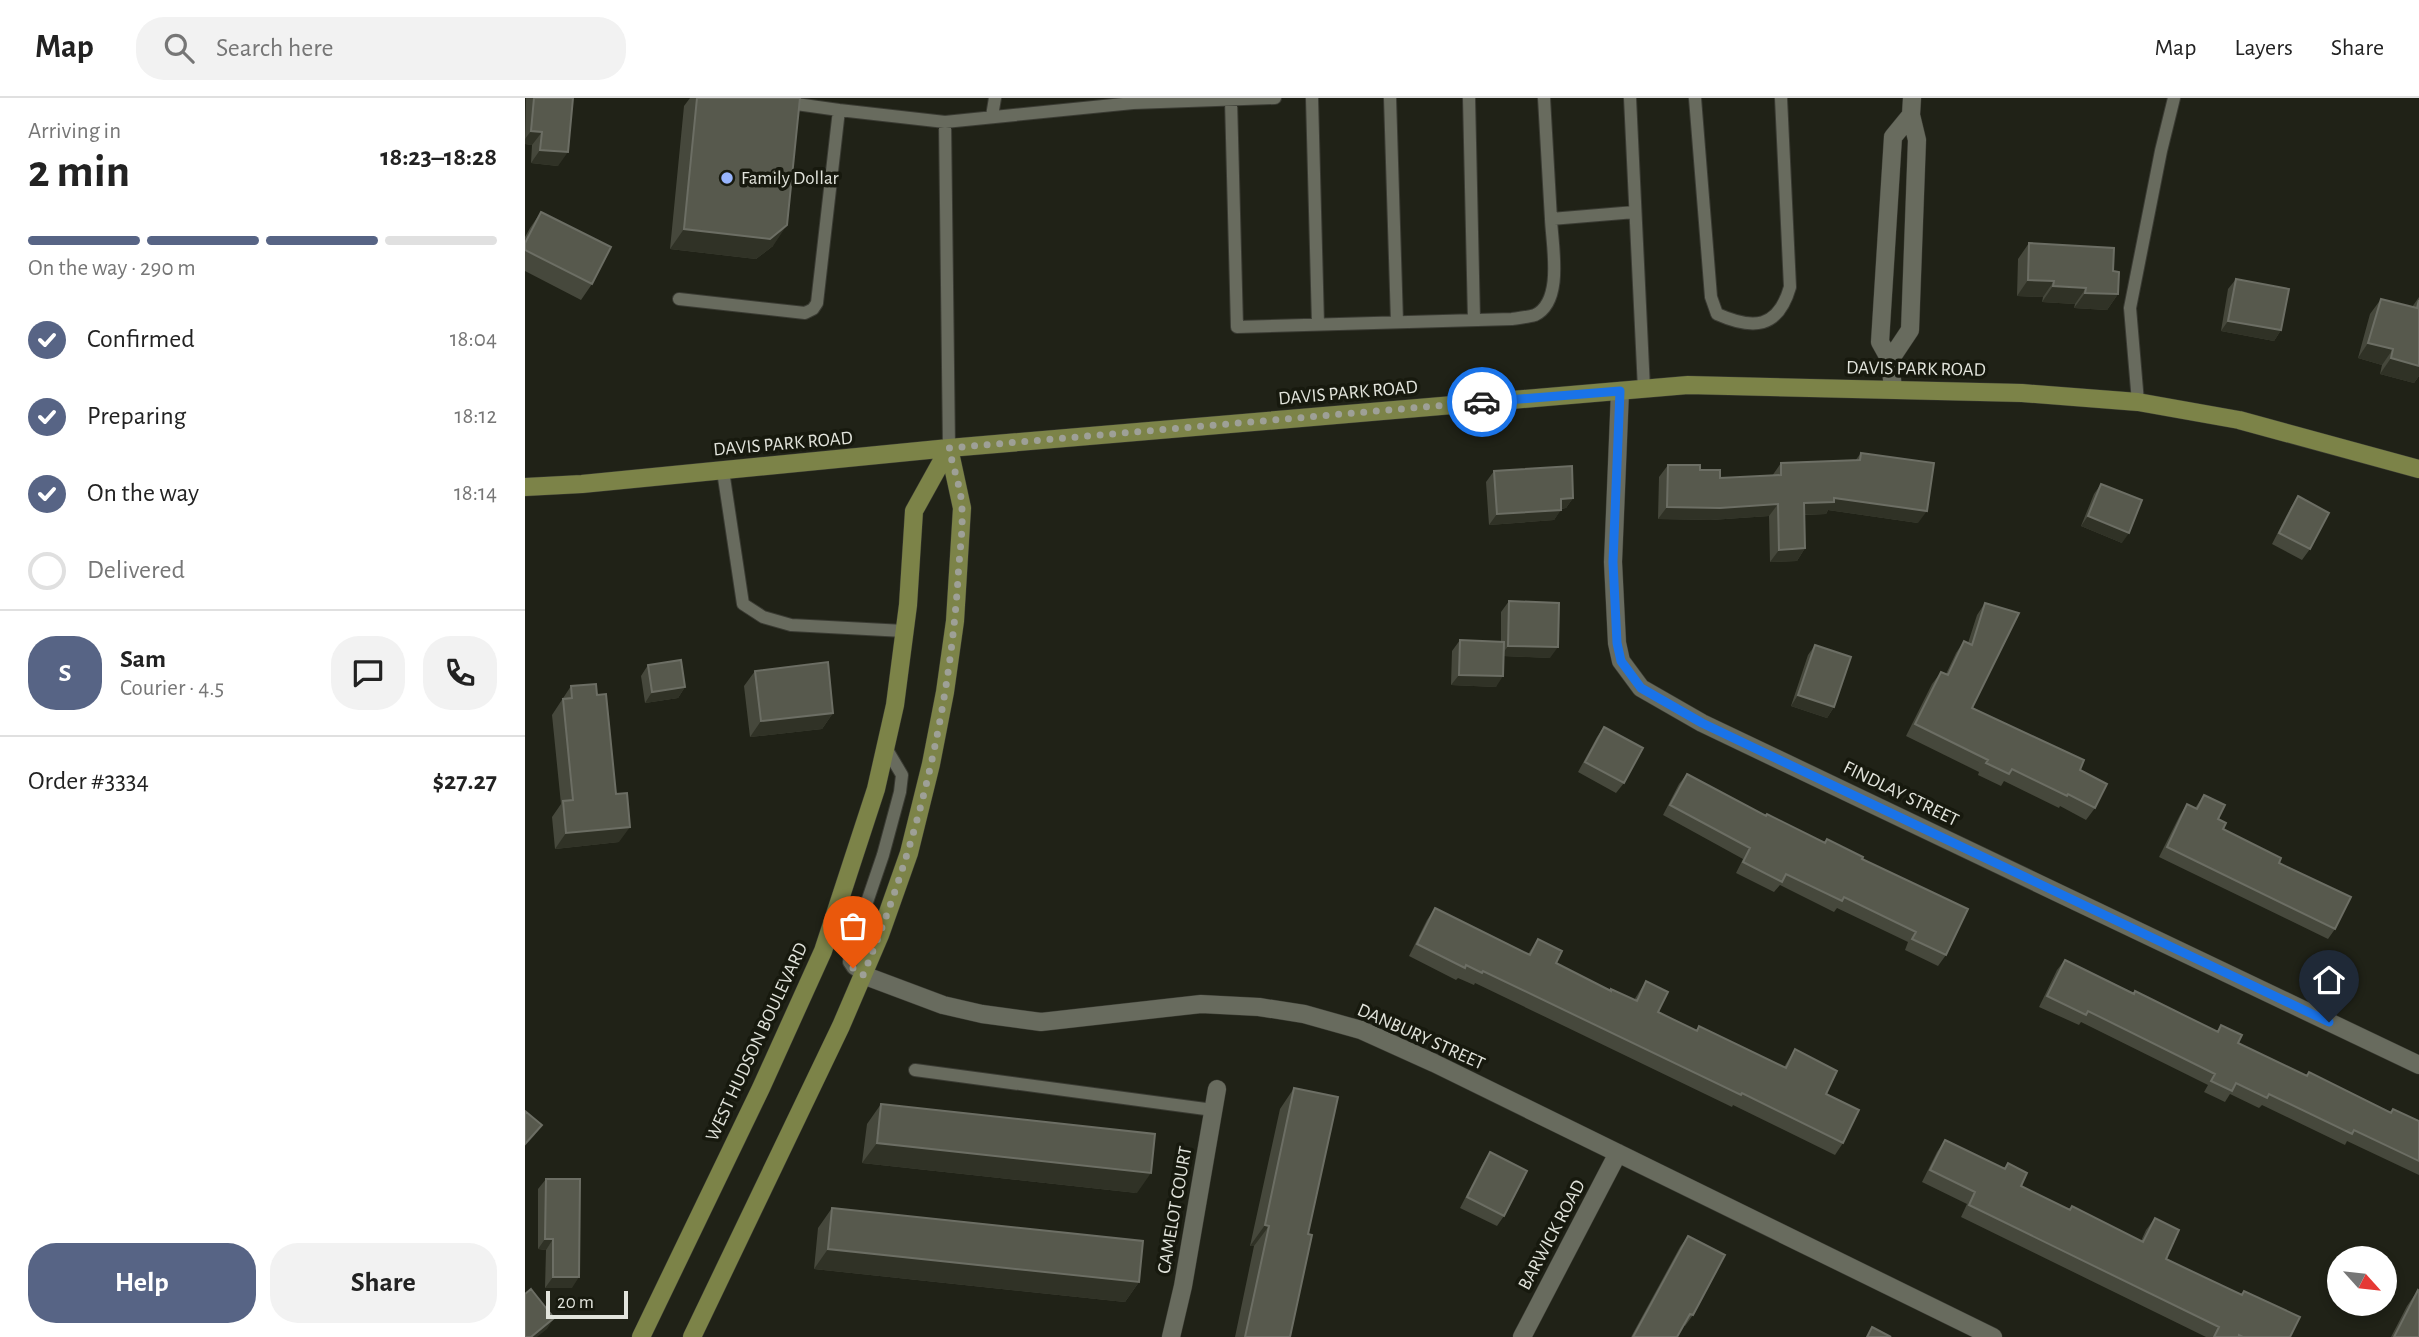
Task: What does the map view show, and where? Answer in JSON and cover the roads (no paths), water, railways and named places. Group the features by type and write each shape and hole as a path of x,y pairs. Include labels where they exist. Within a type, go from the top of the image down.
{"main road":[{"name":"DAVIS PARK ROAD","path":"525,487 1688,385 2022,393 2138,402 2239,420 2419,469"},
{"name":"WEST HUDSON BOULEVARD","path":"641,1337 761,1088 823,950 876,789 895,705 914,511 949,448"},
{"path":"692,1337 863,975 909,853 931,764 955,621 962,508 949,448"}],"street":[{"path":"1893,390 1890,360 1880,342 1893,137 1911,106"},
{"path":"1890,360 1910,330 1917,140 1911,106"},
{"name":"FINDLAY STREET","path":"1620,391 1613,562 1617,643 1621,661 1641,688 1702,723 2419,1065"},
{"name":"DANBURY STREET","path":"863,975 943,1005 982,1014 1041,1022 1202,1004 1259,1007 1304,1014 1361,1030 1434,1063 1993,1337"},
{"name":"CAMELOT COURT","path":"1171,1337 1183,1286 1217,1089"},
{"name":"BARWICK ROAD","path":"1522,1337 1618,1153"}],"lane":[{"path":"754,98 945,122 1133,103 1275,98"},
{"path":"992,116 995,98"},
{"path":"1313,98 1318,324"},
{"path":"1390,98 1397,322"},
{"path":"1469,98 1474,320"},
{"path":"1238,99 1237,327 1512,319 1536,314 1551,298 1554,285 1544,98"},
{"path":"1630,98 1644,389"},
{"path":"1695,98 1711,297 1717,314 1750,325 1772,318 1784,306 1790,287 1781,98"},
{"path":"2138,402 2130,308 2174,98"},
{"path":"679,299 805,313 813,309 817,303 839,110"},
{"path":"945,122 949,448"},
{"path":"1551,219 1636,212"},
{"path":"723,471 743,604 763,617 791,625 904,631"},
{"path":"863,975 849,962 851,949 883,855 902,775 885,748"},
{"path":"915,1070 1213,1110"}],"place":[{"name":"Family Dollar","path":"727,178"}]}
